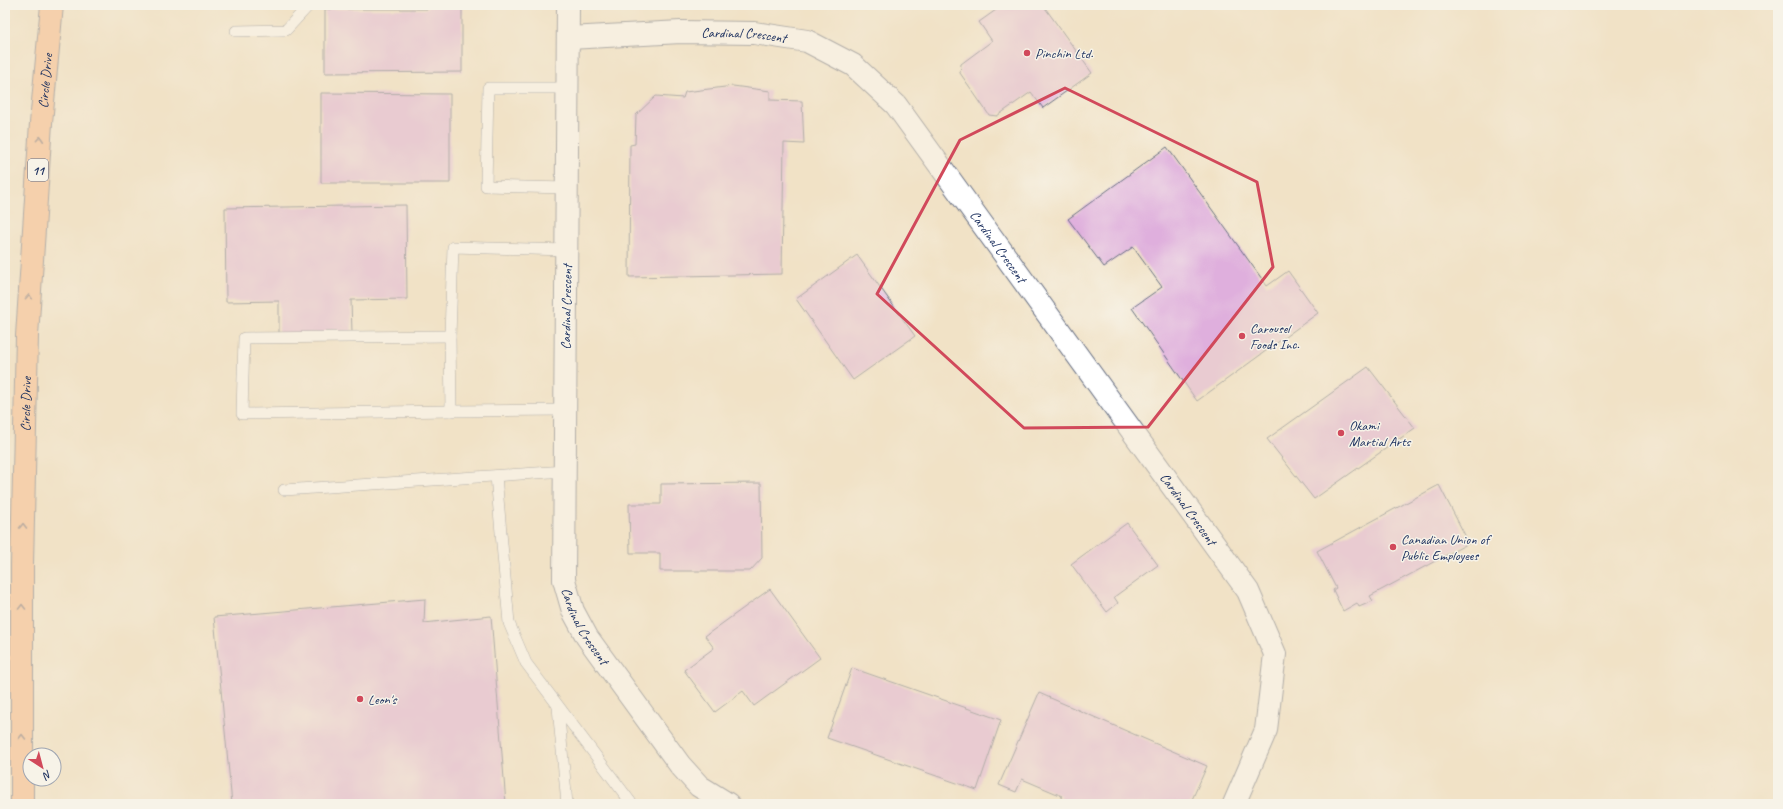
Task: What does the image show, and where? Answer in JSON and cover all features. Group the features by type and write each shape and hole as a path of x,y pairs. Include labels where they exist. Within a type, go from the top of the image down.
{"highway":[{"name":"Circle Drive","path":"22,804 22,565 27,336 41,123 52,5"}],"street":[{"path":"568,5 569,38"},
{"name":"Cardinal Crescent","path":"717,802 699,786 680,764 587,637 573,611 564,580 569,38 681,32 754,33 807,41 853,65 896,105 1248,591 1275,654 1266,730 1234,804"}],"lane":[{"path":"236,31 286,30 309,5"},
{"path":"567,188 486,186 488,88 568,88"},
{"path":"451,411 450,336 453,247 567,250"},
{"path":"450,336 244,338 242,414 565,410"},
{"path":"284,490 565,471"},
{"path":"496,476 509,623 526,663 632,804"},
{"path":"558,706 567,804"}],"highlighted area":[{"path":"1065,88 1257,182 1273,267 1148,427 1024,428 877,294 960,140"}],"building":[{"path":"428,5 462,5 462,72 325,73 325,9 428,9"},
{"name":"Pinchin Ltd.","path":"1003,5 1043,5 1092,73 1043,108 1031,92 997,116 989,115 960,73 961,64 992,41 979,22"},
{"path":"733,86 770,91 770,100 802,101 804,144 784,143 782,274 629,277 630,145 635,144 636,115 656,96 683,98 685,92"},
{"path":"321,93 450,94 450,183 321,183"},
{"path":"1167,147 1267,286 1288,271 1318,313 1197,401 1132,308 1162,287 1133,247 1104,267 1068,219"},
{"path":"406,205 407,299 351,300 352,333 279,334 279,301 226,302 225,208"},
{"path":"857,255 915,336 853,380 796,299"},
{"name":"Okami Martial Arts","path":"1368,367 1415,428 1314,499 1267,439"},
{"path":"761,483 762,558 750,571 660,571 660,553 630,553 629,504 661,504 661,484"},
{"name":"Canadian Union of Public Employees","path":"1439,485 1469,543 1370,596 1373,601 1359,607 1357,603 1343,611 1333,590 1336,588 1317,551"},
{"path":"1127,523 1158,565 1114,597 1118,603 1107,612 1071,564"},
{"path":"770,589 820,658 754,706 743,691 715,712 684,670 714,648 705,636"},
{"name":"Leon's","path":"425,599 424,623 491,616 506,804 232,804 214,617"},
{"path":"852,668 1001,720 977,790 827,738"},
{"path":"1039,693 1207,766 1190,804 1058,804 1062,796 1022,779 1016,792 999,785"}],"place":[{"name":"Pinchin Ltd.","path":"1027,53"},
{"name":"Carousel Foods Inc.","path":"1242,336"},
{"name":"Okami Martial Arts","path":"1341,433"},
{"name":"Canadian Union of Public Employees","path":"1393,547"},
{"name":"Leon's","path":"360,699"}]}
